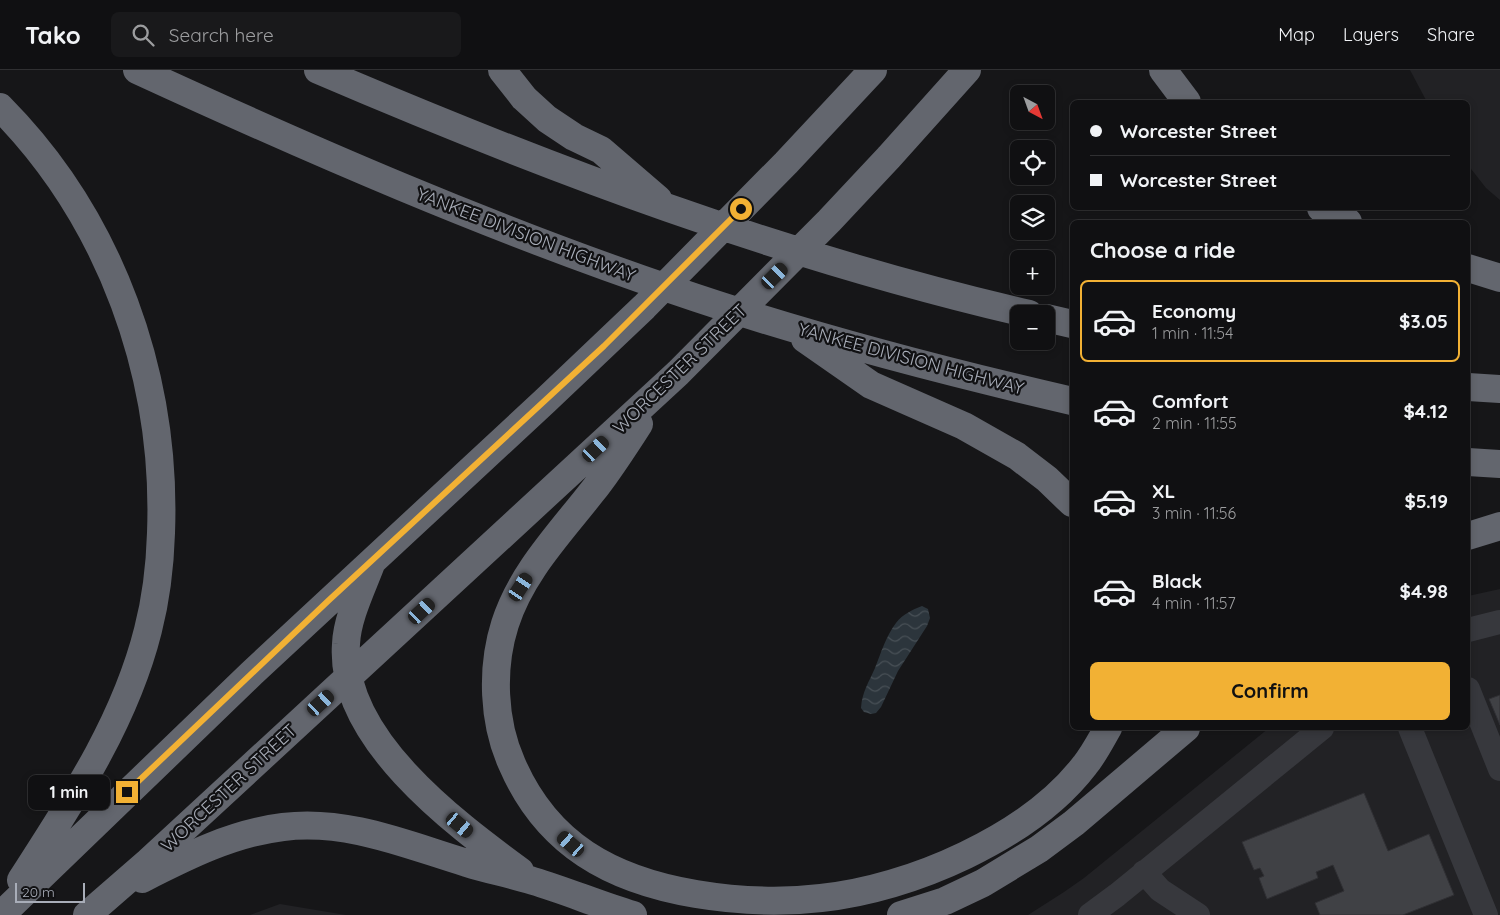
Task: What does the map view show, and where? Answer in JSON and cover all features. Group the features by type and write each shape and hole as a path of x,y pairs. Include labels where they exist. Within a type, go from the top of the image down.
{"highway":[{"name":"YANKEE DIVISION HIGHWAY","path":"138,70 276,134 387,181 512,232 614,269 785,326 960,374 1070,401"},
{"path":"318,70 489,142 671,210 843,264 1010,309"},
{"path":"502,70 524,98 547,119 574,137 601,150 671,210"},
{"path":"823,124 851,70"},
{"path":"1,914 372,560 644,307 823,124 873,70"},
{"name":"WORCESTER STREET","path":"87,915 148,862 349,678 668,382 803,248 889,157 967,70"},
{"path":"1163,70 1186,100"},
{"path":"0,106 39,150 72,196 97,240 120,292 137,341 152,401 160,460 162,505 159,560 151,618 124,701 82,785 1,914"},
{"path":"1324,210 1344,220"},
{"path":"1470,269 1500,278"},
{"path":"1055,320 1070,324"},
{"path":"785,326 871,385 964,426 1017,456 1047,479 1070,501"},
{"path":"668,382 594,490 529,574 515,599 501,638 497,697 500,727 508,756 522,785 540,813 571,844 597,862 625,875 682,892 727,899 762,901 802,900 862,892 897,883 953,861 1022,822 1053,799 1076,776 1094,753 1107,730"},
{"path":"1470,387 1500,389"},
{"path":"1470,462 1500,464"},
{"path":"1470,535 1500,526"},
{"path":"372,560 346,636 346,663 349,678 365,720 408,777 462,827 534,881"},
{"path":"901,915 945,901 983,883 1039,849 1184,730"},
{"path":"112,894 214,845 266,830 302,826 334,827 365,832 534,881 633,915"}],"lane":[{"path":"1470,630 1500,622"},
{"path":"1470,694 1500,769"},
{"path":"1090,915 1320,730"},
{"path":"1411,730 1486,915"},
{"path":"1144,872 1160,890 1198,915"}],"shaded area":[{"path":"1410,70 1500,70 1500,200 1486,188 1470,168 1470,100 1426,100"},
{"path":"1500,589 1500,915 1028,915 1084,878 1267,730 1470,730 1470,596"},
{"path":"280,904 346,915 250,915"}],"water":[{"path":"922,606 928,609 930,618 927,626 898,671 881,707 876,713 864,712 861,708 864,692 889,633 902,617"}],"building":[{"path":"1500,695 1500,725 1489,699"},
{"path":"1364,793 1388,851 1429,834 1454,895 1403,915 1320,915 1315,903 1344,891 1333,865 1316,872 1318,878 1267,899 1259,878 1264,876 1260,868 1254,870 1242,842"}],"route":[{"path":"127,792 328,601 604,346 741,209"}]}
